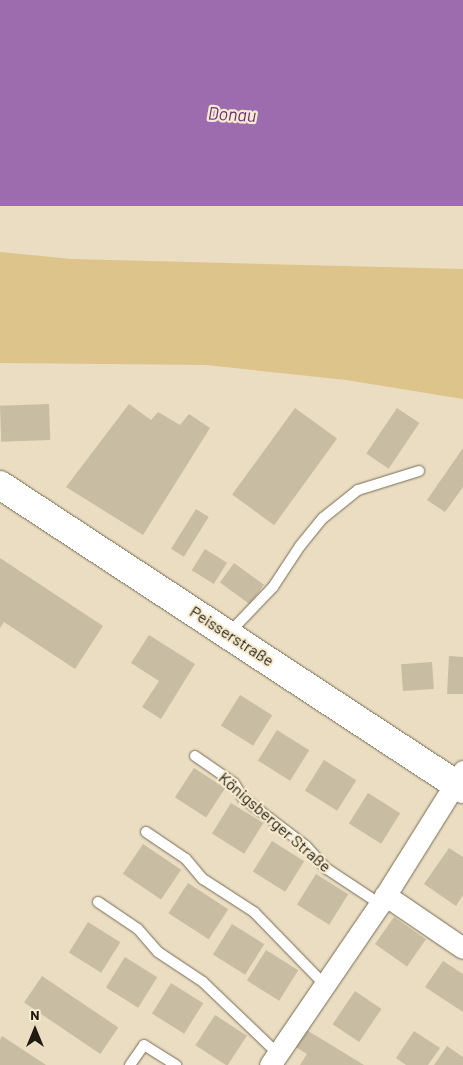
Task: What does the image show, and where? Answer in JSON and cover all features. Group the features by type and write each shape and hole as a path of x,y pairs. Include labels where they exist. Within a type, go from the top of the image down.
{"street":[{"name":"Peisserstraße","path":"0,485 460,781"},
{"path":"274,1059 383,899 460,781"},
{"path":"383,899 463,948"}],"lane":[{"path":"229,634 273,587 300,546 323,518 358,490 419,471"},
{"name":"Königsberger Straße","path":"195,756 234,783 243,798 306,846 327,869 383,899"},
{"path":"146,832 186,859 203,878 254,912 324,984"},
{"path":"98,902 138,929 158,952 203,982 274,1059"},
{"path":"130,1065 144,1045 176,1065"}],"shaded area":[{"path":"0,252 72,259 463,269 463,399 346,380 206,365 0,363"}],"water":[{"name":"Donau","path":"0,0 463,0 463,206 0,206"}],"building":[{"path":"49,404 50,440 1,442 0,406"},
{"path":"129,404 151,420 158,412 180,425 189,414 210,428 143,535 66,487"},
{"path":"295,408 337,439 274,525 232,495"},
{"path":"397,408 419,423 389,469 366,454"},
{"path":"463,448 463,487 445,512 427,500"},
{"path":"196,509 209,517 184,557 171,549"},
{"path":"205,549 227,563 214,584 192,570"},
{"path":"0,558 103,626 75,669 4,622 0,628"},
{"path":"234,563 264,585 250,604 220,582"},
{"path":"149,635 195,664 161,719 142,707 159,681 131,663"},
{"path":"449,656 463,657 463,694 447,694"},
{"path":"432,662 434,689 403,691 401,664"},
{"path":"240,695 272,715 253,746 221,726"},
{"path":"277,730 309,750 290,781 258,761"},
{"path":"324,760 356,780 337,811 305,791"},
{"path":"194,768 225,788 206,818 175,797"},
{"path":"368,793 400,813 381,844 349,824"},
{"path":"231,803 263,823 244,854 212,834"},
{"path":"272,841 304,861 285,892 253,872"},
{"path":"143,844 181,870 161,900 123,874"},
{"path":"449,848 463,857 463,895 456,906 424,884"},
{"path":"316,874 348,894 329,925 297,905"},
{"path":"188,883 228,909 209,939 168,913"},
{"path":"394,917 426,939 407,966 375,944"},
{"path":"88,922 120,942 101,973 69,953"},
{"path":"232,924 264,944 245,975 213,955"},
{"path":"266,950 298,970 279,1001 247,981"},
{"path":"125,957 157,977 138,1008 106,988"},
{"path":"443,961 463,974 463,1012 425,987"},
{"path":"42,976 118,1027 100,1054 24,1003"},
{"path":"171,983 203,1003 184,1034 152,1014"},
{"path":"355,991 382,1009 359,1042 333,1024"},
{"path":"215,1015 247,1036 228,1065 195,1045"},
{"path":"305,1029 364,1065 300,1065 307,1054 294,1046"},
{"path":"414,1031 440,1048 428,1065 406,1065 396,1058"},
{"path":"2,1036 46,1065 0,1065 0,1040"},
{"path":"447,1046 463,1057 463,1065 434,1065"}]}
